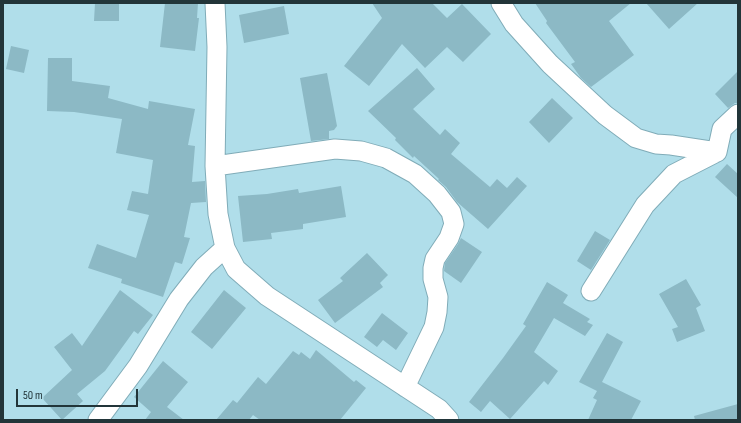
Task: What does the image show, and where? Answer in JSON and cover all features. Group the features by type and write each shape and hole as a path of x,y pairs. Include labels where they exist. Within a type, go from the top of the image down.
{"street":[{"path":"215,3 217,47 215,166 218,214 225,248 236,269 267,296 406,387 439,410 449,420"},
{"path":"501,3 514,24 550,64 605,115 636,138 656,144 717,152"},
{"path":"717,152 722,129 738,114"},
{"path":"215,166 335,149 361,151 386,158 415,174 437,194 451,212 454,224 449,238 435,259 433,268 433,279 438,297 434,327 406,387"},
{"path":"591,291 645,205 674,174 717,152"},
{"path":"98,420 138,366 179,299 204,267 225,248"}],"building":[{"path":"95,3 119,3 119,21 94,21"},
{"path":"165,3 198,3 197,18 199,18 195,51 160,47"},
{"path":"372,3 432,3 447,18 462,4 491,34 463,62 447,47 425,68 402,44 369,86 344,66 382,18"},
{"path":"535,3 631,3 609,21 634,55 591,87 581,78 571,64 575,62 546,23 547,21"},
{"path":"646,3 698,3 669,29"},
{"path":"284,6 289,34 244,43 239,15"},
{"path":"11,46 29,50 24,73 6,69"},
{"path":"48,58 72,58 72,81 110,86 108,98 148,109 149,101 195,109 188,145 195,146 192,182 205,181 206,202 191,203 184,237 190,238 182,264 175,262 163,297 121,283 122,279 88,268 97,244 136,258 149,215 127,210 132,191 148,194 153,160 116,153 122,119 74,112 47,111"},
{"path":"417,68 435,89 413,109 440,135 445,129 460,143 451,154 490,187 497,179 507,188 517,177 527,186 488,229 457,202 446,187 438,180 439,179 414,156 413,158 395,140 396,138 368,111"},
{"path":"738,71 738,103 735,103 728,108 715,94"},
{"path":"327,73 337,126 334,130 329,131 329,139 311,141 300,78"},
{"path":"552,98 573,118 549,143 529,122"},
{"path":"727,164 738,174 738,198 715,177"},
{"path":"341,186 346,217 303,224 303,229 271,233 272,239 243,242 238,196 267,194 298,189 299,193"},
{"path":"595,231 610,240 591,270 577,261"},
{"path":"461,238 482,252 461,283 444,271 445,263"},
{"path":"367,253 388,275 380,283 383,287 335,323 318,300 343,281 340,278"},
{"path":"686,279 701,305 696,308 705,331 677,342 672,329 678,327 659,294"},
{"path":"547,282 568,295 563,303 590,319 587,322 593,325 585,336 554,318 534,352 558,371 548,385 544,381 510,419 490,401 481,412 469,402 526,326 523,324"},
{"path":"120,290 153,315 138,334 134,331 105,371 77,394 83,401 62,420 42,398 72,370 54,347 72,333 82,346"},
{"path":"224,290 246,308 212,349 191,332"},
{"path":"382,313 408,333 396,350 383,340 377,347 364,337"},
{"path":"607,333 623,342 602,382 641,401 631,420 588,420 597,400 593,398 597,391 579,382"},
{"path":"316,350 354,382 356,380 366,388 340,420 260,420 253,415 249,420 216,420 233,400 237,403 258,377 266,384 293,351 299,355 301,352 310,359"},
{"path":"163,361 188,382 167,407 184,420 145,420 151,412 134,397"},
{"path":"738,404 738,420 695,420 694,416"}]}
